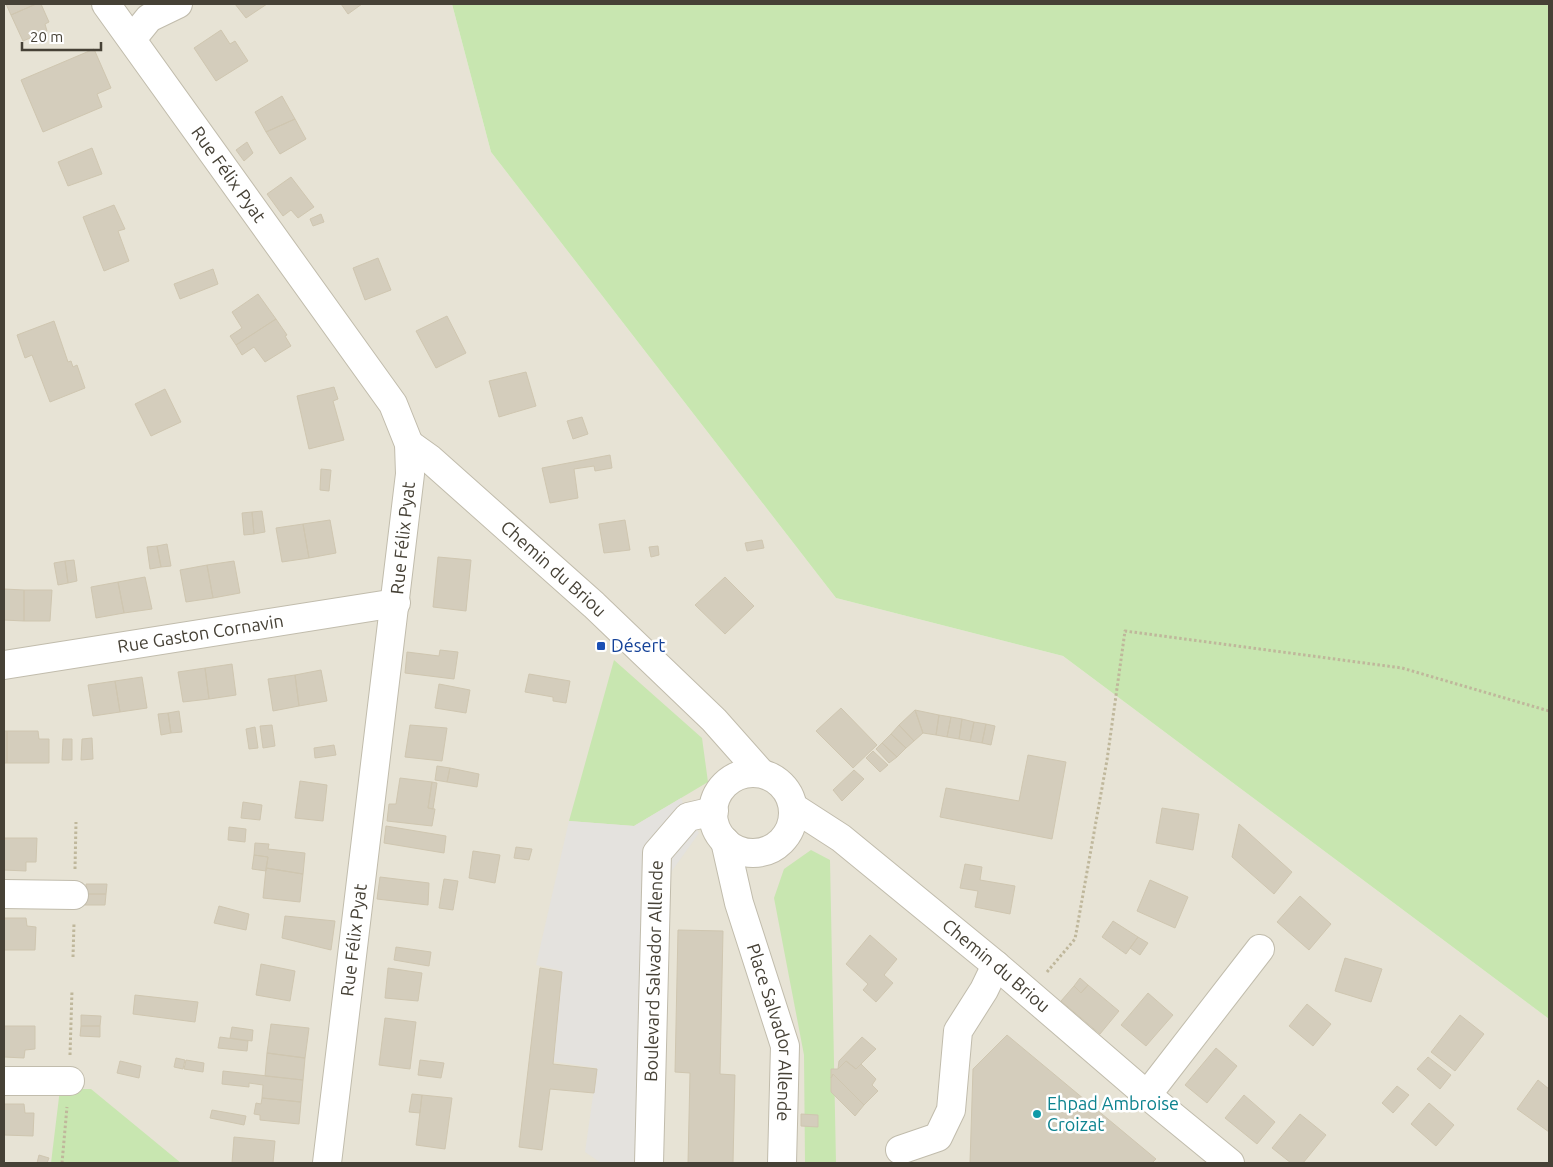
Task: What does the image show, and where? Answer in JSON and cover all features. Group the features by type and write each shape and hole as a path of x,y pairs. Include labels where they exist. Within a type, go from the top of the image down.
{"street":[{"name":"Rue Félix Pyat","path":"106,4 393,404 409,444 410,474 396,604 327,1163"},
{"path":"132,38 150,18 178,4"},
{"name":"Chemin du Briou","path":"409,444 430,459 594,605 714,720 747,776"},
{"name":"Rue Gaston Cornavin","path":"4,665 396,604"},
{"path":"747,776 772,778 782,785 789,795 791,819 778,843 764,851 750,853 737,849 725,841 718,832 714,811 716,797 724,786 747,776"},
{"name":"Boulevard Salvador Allende","path":"649,1163 657,853 688,817 714,811"},
{"name":"Chemin du Briou","path":"791,819 841,838 996,965 1147,1095 1218,1160"},
{"path":"725,841 739,903"},
{"path":"739,903 764,851"},
{"path":"4,894 74,894"},
{"name":"Place Salvador Allende","path":"739,903 785,1046 782,1163"},
{"path":"1147,1095 1260,949"},
{"path":"900,1150 938,1137 951,1110 958,1031 984,990 996,965"},
{"path":"4,1081 70,1081"}],"path":[{"path":"1028,994 1075,939 1107,760 1125,631 1402,668 1549,711"},
{"path":"62,1163 70,1081 72,990"}],"shaded area":[{"path":"4,4 452,4 491,152 836,598 1063,656 1549,1019 1549,1163 4,1163"},
{"path":"681,798 688,817 699,833 669,875 663,1163 601,1163 585,1152 597,1068 550,1061 559,970 536,965 569,821 634,826"}],"green space":[{"path":"452,4 1549,4 1549,1019 1063,656 836,598 491,152"},
{"path":"614,660 702,738 708,782 634,826 569,821"},
{"path":"811,850 830,860 836,1163 805,1163 804,1055 774,898 784,869"},
{"path":"60,1089 91,1089 181,1163 51,1163"}],"building":[{"path":"6,4 36,4 11,15"},
{"path":"36,4 41,4 49,22 45,24 47,31 23,41 11,15"},
{"path":"235,4 267,4 246,18"},
{"path":"341,4 362,4 348,14"},
{"path":"221,30 230,44 235,41 248,61 216,81 194,48"},
{"path":"94,49 111,88 97,94 102,107 43,132 21,80"},
{"path":"282,96 295,119 266,132 255,112"},
{"path":"295,119 306,139 280,154 266,132"},
{"path":"247,142 253,153 244,161 236,150"},
{"path":"92,148 102,174 68,186 58,162"},
{"path":"291,177 314,207 298,218 291,210 283,216 267,194"},
{"path":"114,205 125,229 118,231 129,261 104,271 83,217"},
{"path":"321,214 324,222 313,226 310,219"},
{"path":"378,258 391,290 365,300 353,268"},
{"path":"213,269 218,284 180,299 174,284"},
{"path":"258,294 276,319 236,345 230,336 242,328 232,312"},
{"path":"447,316 466,353 436,368 416,331"},
{"path":"276,319 287,335 285,336 291,346 265,362 254,347 242,355 236,345"},
{"path":"54,321 68,362 71,361 73,367 77,365 85,388 50,402 32,355 25,358 17,335"},
{"path":"526,372 536,406 499,417 489,381"},
{"path":"334,387 338,399 333,401 344,440 309,449 297,396"},
{"path":"165,389 181,422 151,436 135,404"},
{"path":"582,417 588,434 573,439 567,421"},
{"path":"610,455 612,468 595,471 594,466 574,469 578,498 550,503 542,468"},
{"path":"321,469 331,470 329,491 320,490"},
{"path":"262,511 265,532 254,534 252,512"},
{"path":"252,512 254,534 244,535 242,513"},
{"path":"330,520 336,553 309,558 303,524"},
{"path":"625,520 630,550 604,553 599,524"},
{"path":"303,524 309,558 282,562 276,528"},
{"path":"762,540 764,548 747,551 745,543"},
{"path":"167,544 171,566 161,567 157,546"},
{"path":"157,546 161,567 150,569 147,547"},
{"path":"658,546 659,555 651,557 649,547"},
{"path":"438,557 471,560 466,611 433,607"},
{"path":"74,560 77,581 68,583 65,561"},
{"path":"65,561 68,583 58,585 54,563"},
{"path":"234,561 240,593 213,598 207,565"},
{"path":"207,565 213,598 186,602 180,570"},
{"path":"145,577 152,609 124,613 118,582"},
{"path":"725,577 754,606 725,634 695,605"},
{"path":"118,582 124,613 96,618 91,587"},
{"path":"4,589 24,590 24,621 4,620"},
{"path":"24,590 52,590 50,621 24,621"},
{"path":"440,650 458,652 454,679 405,673 407,652 439,656"},
{"path":"232,664 236,695 209,699 205,668"},
{"path":"205,668 209,699 183,702 178,672"},
{"path":"321,670 327,701 299,706 295,675"},
{"path":"529,674 570,681 566,703 553,701 553,697 525,692"},
{"path":"295,675 299,706 273,711 268,679"},
{"path":"142,677 147,708 120,712 115,681"},
{"path":"115,681 120,712 93,716 88,685"},
{"path":"439,684 470,690 466,713 435,708"},
{"path":"841,708 877,745 853,768 816,731"},
{"path":"915,710 923,733 914,741 899,725"},
{"path":"915,710 939,715 936,735 923,733"},
{"path":"179,711 182,732 171,733 168,713"},
{"path":"168,713 171,733 161,735 158,714"},
{"path":"939,715 951,717 947,737 936,735"},
{"path":"951,717 962,719 959,739 947,737"},
{"path":"962,719 974,722 970,741 959,739"},
{"path":"974,722 986,724 982,743 970,741"},
{"path":"986,724 995,726 991,745 982,743"},
{"path":"272,725 275,746 263,748 260,726"},
{"path":"410,725 447,728 442,761 405,757"},
{"path":"899,725 914,741 906,748 891,734"},
{"path":"255,727 258,748 249,749 246,729"},
{"path":"4,731 7,731 7,763 4,763"},
{"path":"7,731 38,731 39,739 49,739 49,763 7,763"},
{"path":"891,734 906,748 897,757 882,743"},
{"path":"92,738 93,759 81,760 82,739"},
{"path":"63,739 72,739 72,760 62,760"},
{"path":"882,743 897,757 889,763 876,749"},
{"path":"334,745 336,755 315,758 314,748"},
{"path":"873,751 888,765 880,772 866,758"},
{"path":"1028,755 1066,762 1052,839 940,817 946,788 1019,801"},
{"path":"437,766 450,768 447,782 435,780"},
{"path":"450,768 479,774 477,787 447,782"},
{"path":"854,770 864,779 842,801 833,790"},
{"path":"400,778 432,782 428,808 435,809 432,826 387,821 389,804 396,804"},
{"path":"300,781 327,785 323,821 295,818"},
{"path":"432,782 437,783 433,809 428,808"},
{"path":"243,802 262,805 260,820 241,818"},
{"path":"1162,808 1199,814 1193,850 1156,843"},
{"path":"1239,824 1292,872 1274,894 1232,857"},
{"path":"386,826 446,836 444,853 384,843"},
{"path":"229,827 246,829 245,842 228,840"},
{"path":"4,838 37,838 36,862 26,862 26,871 4,870"},
{"path":"255,843 269,844 268,849 305,853 303,874 266,868 268,857 254,855"},
{"path":"516,847 532,849 529,860 514,858"},
{"path":"473,851 500,855 495,883 469,878"},
{"path":"254,855 268,857 266,871 252,869"},
{"path":"965,864 982,867 980,880 1015,886 1010,914 975,907 978,891 960,888"},
{"path":"266,868 303,874 300,902 263,898"},
{"path":"380,877 429,883 428,905 377,899"},
{"path":"444,879 458,881 453,910 439,908"},
{"path":"1150,880 1188,897 1175,928 1137,911"},
{"path":"86,884 107,884 106,894 86,894"},
{"path":"86,894 106,894 105,905 85,905"},
{"path":"1300,896 1331,924 1309,950 1277,922"},
{"path":"219,906 249,914 246,930 214,923"},
{"path":"285,916 335,921 331,950 282,938"},
{"path":"4,918 26,918 27,926 36,927 35,950 4,950"},
{"path":"1113,921 1138,937 1126,954 1102,937"},
{"path":"678,930 723,931 720,1074 735,1075 733,1163 688,1163 690,1073 675,1072"},
{"path":"870,935 897,959 884,975 893,983 876,1002 863,990 868,984 846,964"},
{"path":"1138,937 1148,943 1140,955 1130,948"},
{"path":"396,947 431,952 429,966 394,960"},
{"path":"1345,958 1382,969 1371,1002 1335,991"},
{"path":"261,964 295,971 290,1001 256,995"},
{"path":"388,968 422,973 418,1001 385,998"},
{"path":"540,968 562,972 553,1064 597,1069 594,1093 550,1089 542,1150 519,1147"},
{"path":"1080,978 1088,985 1081,993 1074,986"},
{"path":"1088,985 1119,1011 1100,1034 1061,1001 1074,986 1081,993"},
{"path":"1148,993 1173,1015 1146,1046 1121,1025"},
{"path":"135,995 198,1002 195,1022 133,1014"},
{"path":"1307,1004 1331,1024 1313,1046 1289,1026"},
{"path":"81,1015 101,1016 100,1026 81,1026"},
{"path":"1460,1015 1484,1034 1455,1071 1431,1052"},
{"path":"385,1018 416,1022 410,1069 379,1065"},
{"path":"271,1024 309,1028 305,1058 267,1053"},
{"path":"4,1026 35,1026 35,1049 25,1050 24,1058 4,1057"},
{"path":"81,1026 100,1026 100,1037 80,1036"},
{"path":"232,1027 253,1030 252,1041 230,1038"},
{"name":"Ehpad Ambroise Croizat","path":"1007,1035 1156,1159 1152,1163 970,1163 973,1069"},
{"path":"220,1037 248,1041 247,1051 218,1048"},
{"path":"862,1037 876,1049 856,1069 846,1061 838,1069 839,1061"},
{"path":"1216,1048 1237,1066 1207,1103 1185,1085"},
{"path":"267,1053 305,1058 303,1080 265,1076"},
{"path":"1428,1057 1451,1075 1440,1089 1417,1069"},
{"path":"176,1058 185,1060 183,1069 174,1067"},
{"path":"186,1060 204,1063 203,1072 184,1069"},
{"path":"420,1060 444,1063 441,1078 418,1075"},
{"path":"120,1061 141,1066 139,1078 117,1073"},
{"path":"846,1061 856,1069 861,1064 876,1079 872,1085 878,1091 864,1105 833,1074 831,1078 831,1069 838,1069"},
{"path":"223,1071 303,1080 301,1102 262,1098 263,1085 249,1083 249,1087 222,1084"},
{"path":"833,1074 864,1105 855,1116 831,1092 831,1078"},
{"path":"1538,1080 1549,1089 1549,1132 1517,1109"},
{"path":"1397,1086 1409,1095 1393,1113 1382,1103"},
{"path":"412,1094 422,1095 420,1113 409,1112"},
{"path":"422,1095 452,1098 445,1149 416,1145"},
{"path":"1244,1095 1275,1122 1257,1144 1225,1118"},
{"path":"262,1098 301,1102 299,1124 260,1120 260,1115 254,1114 256,1103 261,1104"},
{"path":"1429,1103 1454,1125 1436,1146 1411,1124"},
{"path":"4,1104 24,1104 25,1113 34,1113 33,1136 4,1135"},
{"path":"212,1110 246,1116 244,1125 210,1118"},
{"path":"801,1114 818,1115 818,1127 801,1126"},
{"path":"1300,1114 1326,1135 1303,1163 1291,1163 1272,1148"},
{"path":"234,1137 275,1141 273,1163 232,1163"},
{"path":"39,1155 49,1158 47,1163 37,1163"}],"place":[{"name":"Désert","path":"601,646"},
{"name":"Ehpad Ambroise Croizat","path":"1037,1114"}]}
